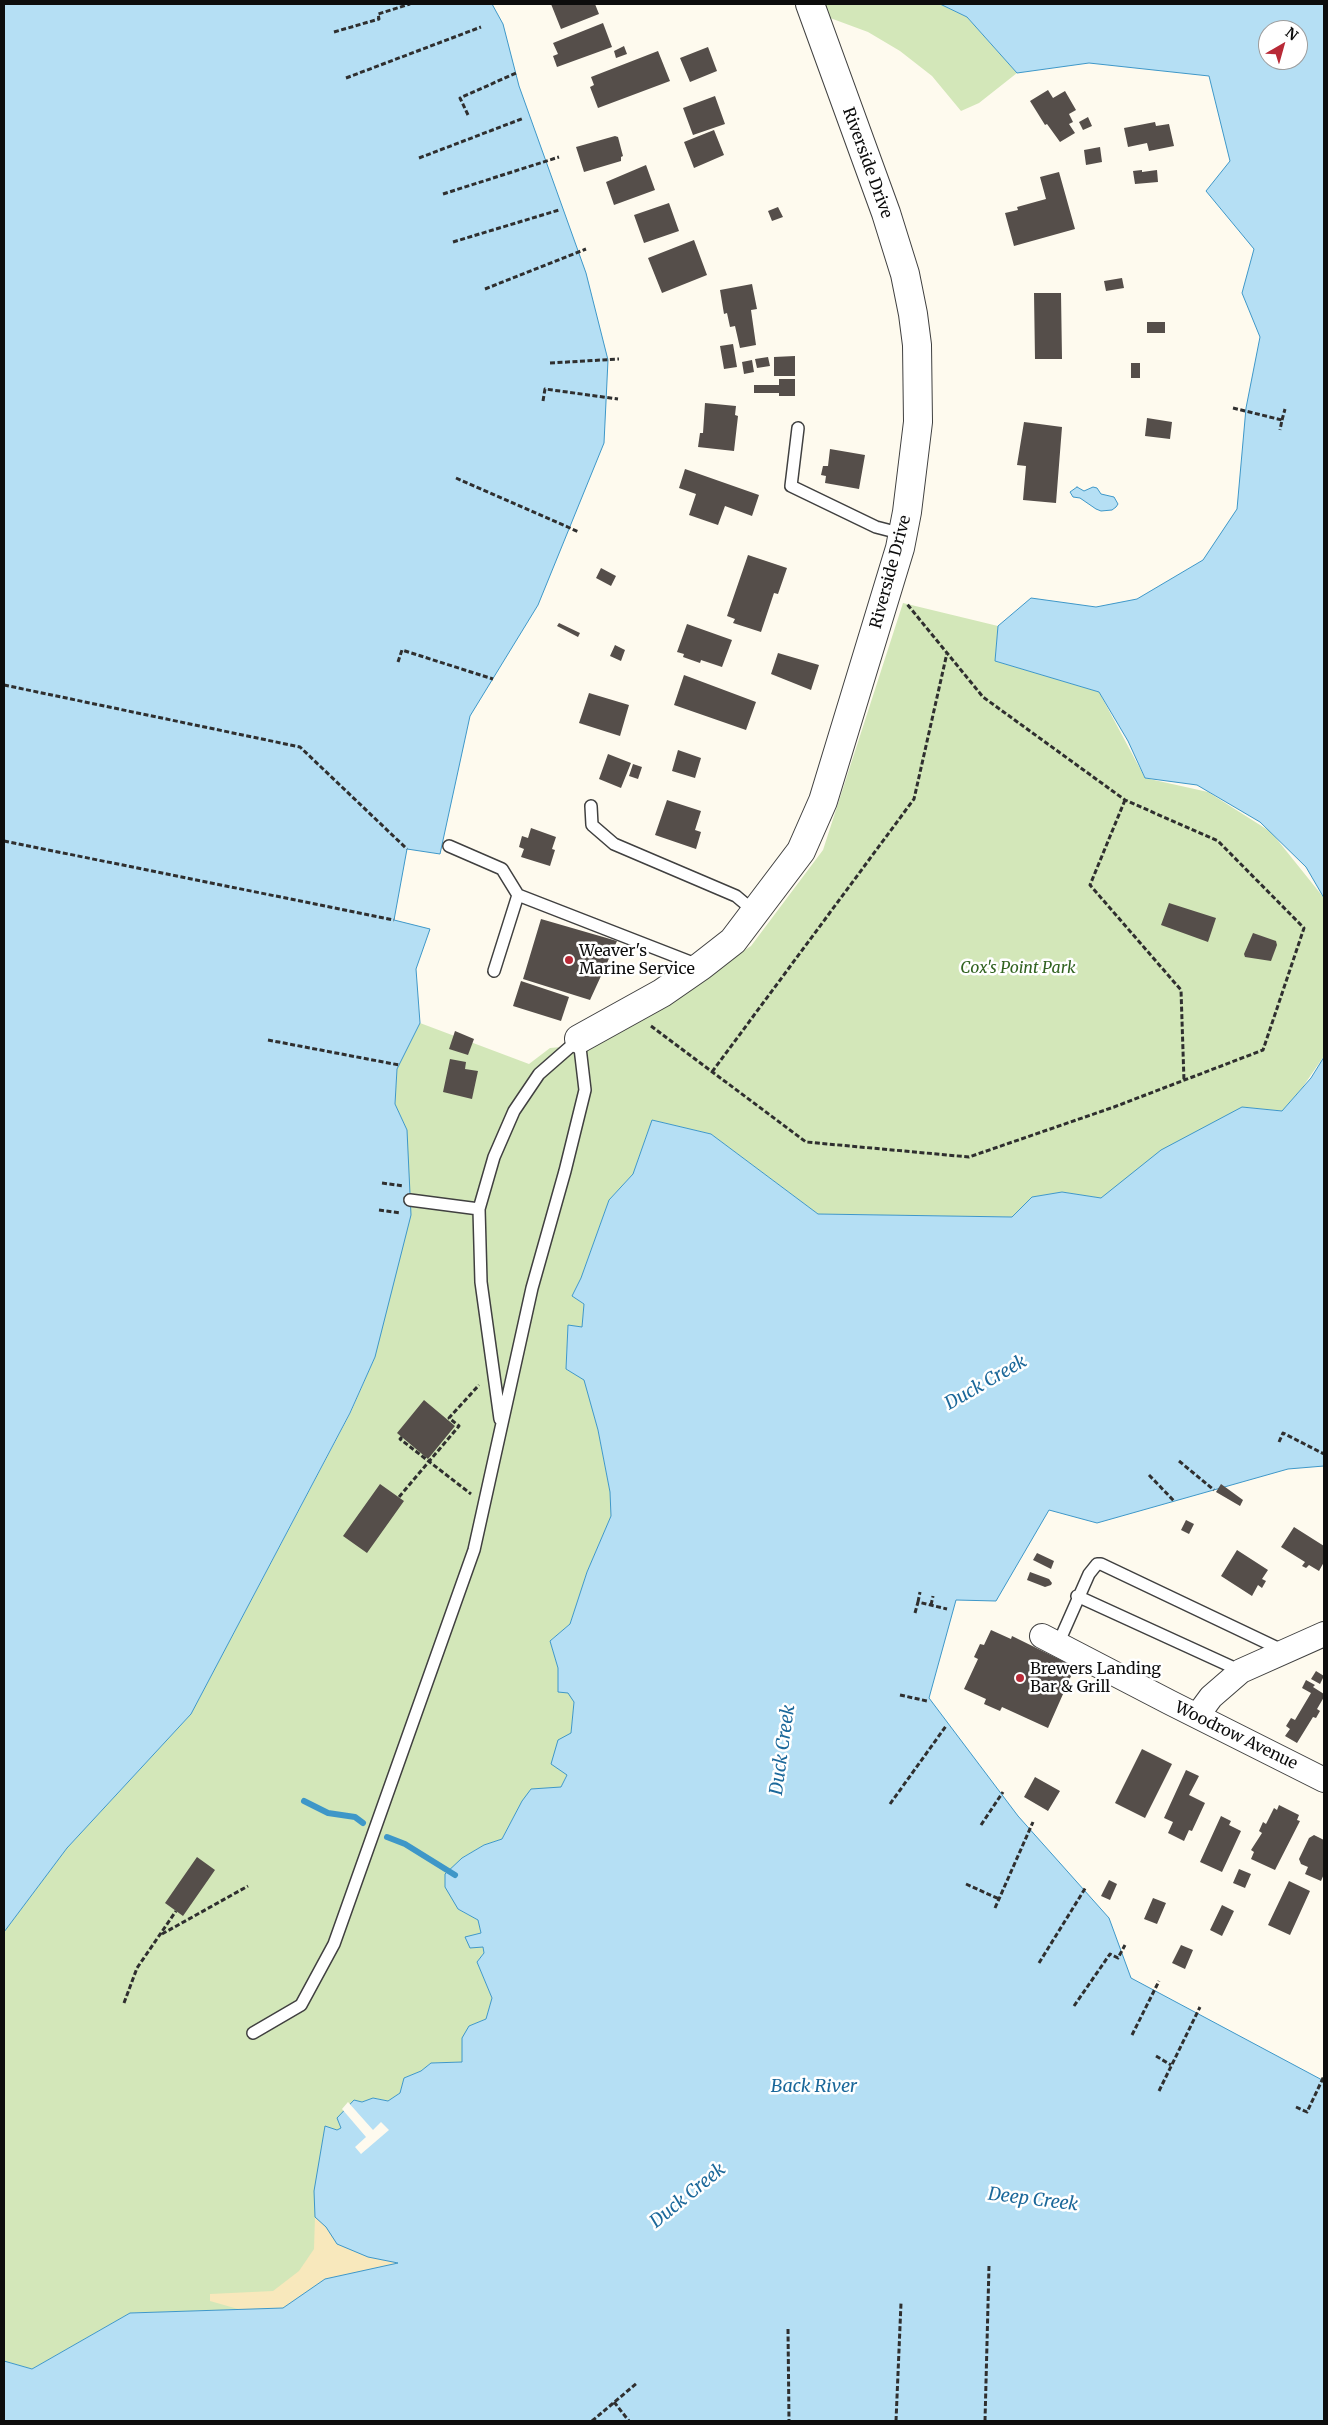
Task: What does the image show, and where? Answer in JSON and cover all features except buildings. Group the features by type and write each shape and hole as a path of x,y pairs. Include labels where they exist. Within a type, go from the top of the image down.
{"street":[{"name":"Riverside Drive","path":"579,1039 662,993 733,941 801,851 811,833 823,801 890,583 903,534 918,422 917,345 913,314 905,274 886,213 810,4"},
{"path":"1197,1716 1211,1697 1241,1671 1324,1634"},
{"name":"Woodrow Avenue","path":"1050,1640 1324,1780"}],"lane":[{"path":"798,428 791,486 876,527 903,534"},
{"path":"591,806 592,825 614,844 736,896 755,912"},
{"path":"449,846 502,869 518,895 701,966"},
{"path":"494,971 518,895"},
{"path":"501,1428 481,1282 479,1209 494,1157 514,1110 539,1074 579,1039"},
{"path":"253,2033 301,2005 334,1944 474,1550 532,1288 585,1090 579,1039"},
{"path":"410,1200 479,1209"},
{"path":"1050,1640 1092,1568 1097,1564 1102,1564 1285,1652"},
{"path":"1077,1596 1241,1671"}],"path":[{"path":"334,32 379,19 378,14 410,4"},
{"path":"346,78 481,27"},
{"path":"468,115 460,98 516,73"},
{"path":"420,158 524,118"},
{"path":"443,194 559,157"},
{"path":"453,242 559,210"},
{"path":"485,289 586,249"},
{"path":"550,363 618,359"},
{"path":"543,401 545,389 618,399"},
{"path":"1233,408 1282,420"},
{"path":"1280,430 1285,409"},
{"path":"456,478 579,532"},
{"path":"630,1011 806,1142 969,1157 1264,1050 1304,928 1218,841 1125,800 983,697 890,583"},
{"path":"398,662 402,650 493,679"},
{"path":"712,1072 914,799 947,652"},
{"path":"4,685 300,747 407,848"},
{"path":"1125,800 1090,885 1181,990 1184,1080"},
{"path":"4,841 394,920"},
{"path":"268,1040 399,1065"},
{"path":"382,1183 410,1186"},
{"path":"379,1210 403,1214"},
{"path":"399,1497 459,1426 449,1418 493,1370"},
{"path":"1279,1442 1284,1433 1324,1454"},
{"path":"402,1437 400,1440 450,1479 484,1502"},
{"path":"1179,1461 1214,1490"},
{"path":"1149,1475 1174,1501"},
{"path":"915,1613 920,1592"},
{"path":"931,1605 933,1596"},
{"path":"918,1602 947,1609"},
{"path":"900,1695 927,1701"},
{"path":"890,1804 946,1726"},
{"path":"981,1825 1003,1792"},
{"path":"994,1908 1033,1822"},
{"path":"966,1884 999,1899"},
{"path":"160,1935 248,1886"},
{"path":"1039,1963 1086,1887"},
{"path":"124,2003 137,1968 176,1911"},
{"path":"1074,2006 1110,1954 1118,1958 1125,1945"},
{"path":"1132,2035 1160,1982"},
{"path":"1158,2091 1200,2007"},
{"path":"1156,2056 1172,2065"},
{"path":"1296,2107 1307,2112 1324,2076"},
{"path":"986,2421 989,2266"},
{"path":"896,2421 901,2303"},
{"path":"788,2328 789,2421"},
{"path":"592,2421 637,2383"},
{"path":"614,2402 629,2421"}],"green space":[{"path":"817,4 940,4 967,17 1017,73 979,103 961,111 932,76 900,51 868,32 822,15"},
{"name":"Cox's Point Park","path":"903,603 998,626 995,661 1099,692 1145,778 1208,792 1271,832 1324,898 1324,1056 1302,1088 1282,1111 1242,1107 1101,1198 1062,1192 1032,1197 1012,1217 818,1214 711,1134 652,1120 633,1174 609,1200 581,1278 572,1296 584,1304 582,1327 568,1326 566,1369 584,1379 598,1430 610,1492 611,1516 587,1572 570,1624 550,1641 558,1668 558,1692 569,1692 574,1702 567,1774 561,1787 522,1801 502,1839 484,1845 462,1858 458,1909 478,1920 481,1933 465,1938 483,1947 484,1953 477,1962 492,1998 486,2019 469,2026 462,2062 431,2063 421,2071 404,2078 400,2093 388,2101 374,2098 362,2102 342,2128 337,2130 325,2127 320,2156 368,2257 399,2263 325,2279 283,2308 130,2313 32,2369 4,2361 4,1932 67,1848 191,1714 351,1412 375,1357 407,1130 395,1104 397,1069 420,1023 529,1064 550,1048 596,1044 751,946 823,850"}],"sand":[{"path":"315,2217 326,2227 337,2244 368,2257 399,2263 325,2279 283,2308 245,2311 210,2301 210,2294 273,2291 299,2271 314,2249"}],"water":[{"path":"4,4 492,4 503,24 519,86 586,273 608,360 604,443 538,605 470,716 440,854 407,849 394,920 430,929 416,969 420,1023 397,1069 395,1104 407,1130 411,1215 375,1357 350,1413 191,1714 67,1848 4,1932"},
{"path":"940,4 1324,4 1324,898 1306,867 1260,822 1197,785 1145,778 1128,741 1099,692 995,661 998,626 1031,598 1096,607 1137,599 1203,560 1237,509 1246,408 1260,337 1242,293 1254,249 1206,191 1230,161 1209,76 1089,63 1017,73 967,17"},
{"path":"1077,487 1084,491 1093,487 1097,488 1101,494 1114,497 1118,504 1112,510 1101,511 1096,509 1080,498 1073,497 1070,492"},
{"name":"Back River","path":"1324,1057 1324,1466 1288,1469 1097,1523 1049,1510 996,1601 956,1600 929,1698 1018,1816 1109,1918 1131,1978 1324,2081 1324,2421 4,2421 4,2361 32,2369 130,2313 283,2308 325,2279 398,2263 368,2257 337,2244 326,2227 315,2217 314,2191 325,2126 337,2130 341,2128 337,2118 354,2100 362,2102 373,2098 388,2101 400,2093 404,2078 421,2071 431,2063 462,2062 462,2038 469,2026 486,2019 492,1998 477,1962 484,1953 483,1947 470,1948 465,1937 481,1933 478,1920 458,1909 445,1887 445,1874 462,1858 484,1845 502,1839 522,1801 531,1789 561,1787 567,1775 551,1764 558,1740 571,1733 574,1702 568,1693 558,1692 558,1668 550,1641 570,1624 587,1572 611,1516 610,1492 598,1430 584,1380 566,1369 568,1325 582,1327 584,1304 572,1296 581,1278 609,1200 633,1174 652,1120 711,1134 818,1214 1012,1217 1032,1197 1062,1192 1101,1198 1161,1150 1242,1107 1282,1111 1311,1078"}],"pier":[{"path":"348,2102 373,2130 381,2122 389,2130 361,2154 355,2147 366,2137 342,2109"}],"waterway":[{"path":"304,1801 328,1813 355,1817 363,1823"},
{"path":"387,1837 405,1844 455,1875"}],"place":[{"name":"Weaver's Marine Service","path":"569,960"},
{"name":"Brewers Landing Bar & Grill","path":"1020,1678"}],"water label":[{"name":"Duck Creek","path":"986,1383"},
{"name":"Duck Creek","path":"783,1750"},
{"name":"Duck Creek","path":"688,2196"},
{"name":"Deep Creek","path":"1033,2200"}]}
